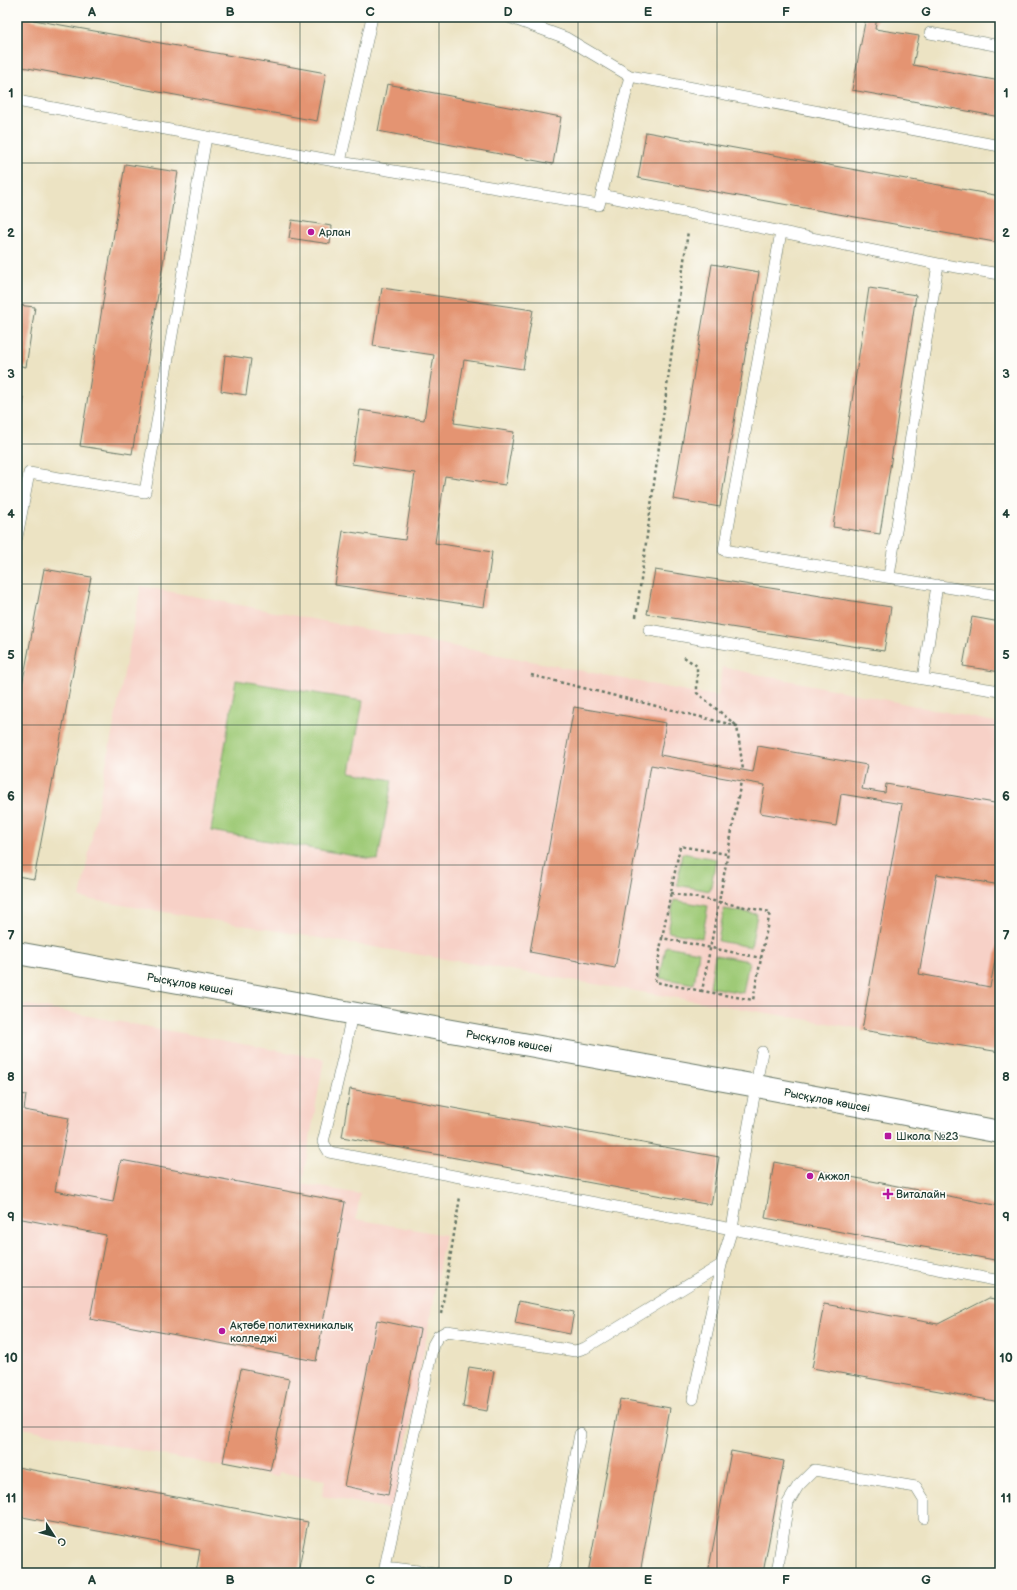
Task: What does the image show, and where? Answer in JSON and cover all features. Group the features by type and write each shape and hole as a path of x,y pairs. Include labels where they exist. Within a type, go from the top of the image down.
{"street":[{"name":"Рысқұлов көшсеі","path":"17,953 757,1086 1000,1132"}],"lane":[{"path":"340,162 372,17"},
{"path":"509,17 566,38 630,76 1000,146"},
{"path":"930,33 1000,46"},
{"path":"17,101 340,162 599,204 630,76"},
{"path":"17,537 29,473 145,492 206,137"},
{"path":"601,195 938,264 1000,274"},
{"path":"782,232 724,550 889,576 1000,596"},
{"path":"889,576 938,264"},
{"path":"923,679 937,585"},
{"path":"649,630 923,679 1000,691"},
{"path":"352,1013 323,1142 329,1152 1000,1281"},
{"path":"693,1399 721,1265 732,1229 762,1052"},
{"path":"435,1573 385,1570 433,1345 438,1336 446,1331 575,1351 585,1348 721,1265"},
{"path":"550,1573 556,1562 580,1434"},
{"path":"777,1573 788,1503 798,1486 814,1470 916,1488 924,1500 924,1518"}],"path":[{"path":"649,630 636,617 691,213"},
{"path":"679,653 697,666 697,692 737,726 742,770"},
{"path":"531,675 737,726"},
{"path":"702,991 719,902 726,854 741,781"},
{"path":"671,893 770,912 753,1000 655,982 662,938 680,846 726,854"},
{"path":"662,938 762,958"},
{"path":"438,1336 463,1178"}],"shaded area":[{"path":"141,586 697,693 718,696 722,667 1000,723 1000,1052 80,898"},
{"name":"Ақтөбе политехникалық колледжі","path":"17,1003 324,1059 302,1184 360,1194 356,1219 445,1235 395,1510 322,1496 325,1480 279,1472 278,1477 17,1427"}],"green space":[{"path":"236,680 363,701 350,772 392,780 378,860 211,831"},
{"path":"682,853 716,859 710,891 677,885"},
{"path":"674,900 708,906 702,938 668,932"},
{"path":"724,909 757,914 751,947 718,941"},
{"path":"666,946 699,952 694,984 660,978"},
{"path":"715,955 749,961 743,993 710,987"}],"building":[{"path":"17,17 326,73 317,121 17,66"},
{"path":"866,17 877,17 875,29 919,36 913,65 1000,81 1000,117 852,90"},
{"path":"387,84 561,117 553,164 378,131"},
{"path":"646,132 1000,196 1000,243 638,178"},
{"path":"125,164 178,172 132,454 80,446"},
{"name":"Арлан","path":"292,220 332,226 330,244 289,238"},
{"path":"712,264 759,272 720,507 673,499"},
{"path":"382,288 533,310 523,369 464,360 454,423 514,432 505,485 445,476 435,543 492,552 484,607 335,585 343,531 405,540 415,473 352,464 360,410 424,420 434,355 373,346"},
{"path":"869,288 916,295 880,534 833,527"},
{"path":"17,305 35,307 26,367 17,365"},
{"path":"225,355 251,359 246,395 221,391"},
{"path":"17,397 24,398 18,437 17,437"},
{"path":"44,569 91,577 34,879 17,876 17,712"},
{"path":"655,570 891,607 884,651 647,614"},
{"path":"972,617 1000,622 1000,672 963,666"},
{"path":"574,707 666,723 660,755 753,772 758,746 867,765 862,789 885,793 886,784 1000,804 1000,885 937,874 919,974 990,987 1000,934 1000,1052 862,1030 902,804 841,794 836,826 760,813 765,785 651,765 615,968 530,952"},
{"path":"350,1089 719,1157 711,1205 342,1137"},
{"path":"17,1093 26,1095 24,1110 69,1118 55,1191 113,1202 121,1160 345,1202 316,1361 90,1319 106,1235 17,1218"},
{"path":"774,1162 1000,1206 1000,1261 765,1218"},
{"path":"989,1298 1000,1300 1000,1402 812,1368 824,1304 938,1324"},
{"path":"519,1301 574,1312 570,1334 515,1323"},
{"path":"377,1320 420,1329 388,1495 344,1486"},
{"path":"469,1367 494,1371 487,1411 463,1407"},
{"path":"241,1369 289,1379 270,1471 223,1462"},
{"path":"620,1399 670,1408 640,1573 588,1573"},
{"path":"731,1451 784,1461 763,1573 708,1573"},
{"path":"17,1467 308,1522 298,1573 196,1573 200,1550 17,1516"}],"place":[{"name":"Арлан","path":"311,232"},
{"name":"Школа №23","path":"888,1136"},
{"name":"Акжол","path":"810,1176"},
{"name":"Виталайн","path":"888,1194"},
{"name":"Ақтөбе политехникалық колледжі","path":"222,1331"}]}
